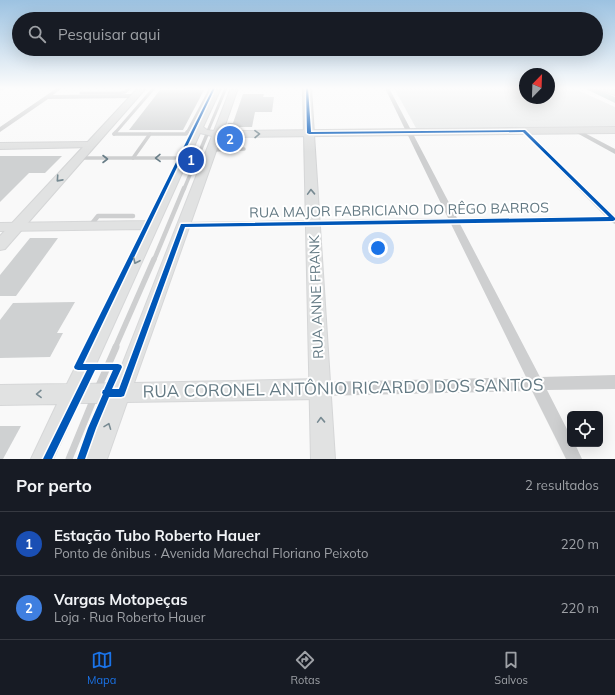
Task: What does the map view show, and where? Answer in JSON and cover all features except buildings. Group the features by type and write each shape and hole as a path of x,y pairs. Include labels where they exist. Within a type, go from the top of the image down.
{"main road":[{"path":"0,245 90,146 119,109"},
{"name":"RUA ANNE FRANK","path":"308,109 323,459"}],"street":[{"path":"0,130 29,109"},
{"path":"96,459 212,150 208,132 213,109"},
{"path":"42,459 184,158 208,132 222,109"},
{"path":"398,109 574,459"},
{"path":"208,132 309,133 615,130"},
{"path":"524,131 614,220"},
{"path":"577,131 615,152"},
{"path":"0,146 90,146"},
{"name":"RUA MAJOR FABRICIANO DO RÊGO BARROS","path":"184,225 614,220"},
{"path":"0,227 152,225"},
{"name":"RUA CORONEL ANTÔNIO RICARDO DOS SANTOS","path":"0,395 615,382"}],"lane":[{"path":"135,109 114,134 186,134 199,109"},
{"path":"69,459 217,109"},
{"path":"132,158 150,134"},
{"path":"212,150 244,149"},
{"path":"78,158 184,158"},
{"path":"90,226 98,216 133,216"}],"shaded area":[{"path":"406,109 615,109 615,126 416,128"}],"cycle path":[{"path":"81,459 92,428 118,367 78,367 204,109"},
{"path":"308,109 309,133 524,131 613,219"},
{"path":"106,393 121,393 183,225 613,219"},
{"path":"47,459 93,367"}],"place":[{"name":"Vargas Motopeças","path":"230,139"},
{"name":"Estação Tubo Roberto Hauer","path":"191,160"}]}
